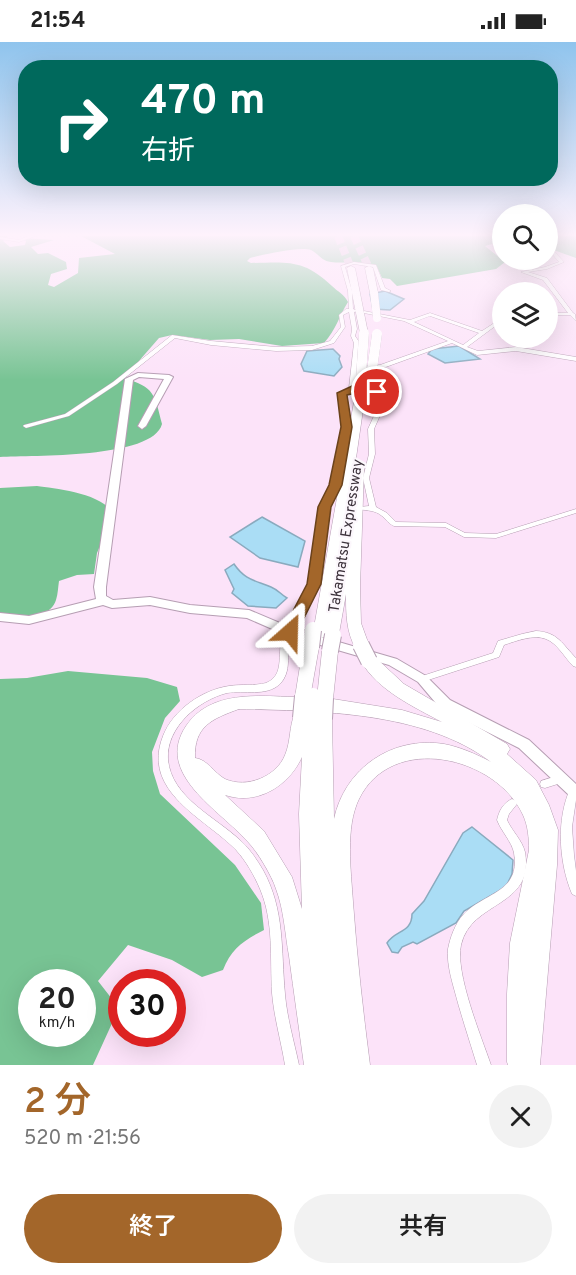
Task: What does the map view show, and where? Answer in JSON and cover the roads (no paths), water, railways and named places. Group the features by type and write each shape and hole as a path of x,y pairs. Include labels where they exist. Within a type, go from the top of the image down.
{"highway":[{"name":"Takamatsu Expressway","path":"321,641 346,538 349,514 364,333 354,284"},
{"name":"Takamatsu Expressway","path":"349,514 358,468 360,395 377,334 372,284"},
{"path":"349,514 346,538 354,623 369,662 384,680 402,693 486,738 504,752 527,792 538,830 537,862 524,924 518,978 519,1065"},
{"name":"Takamatsu Expressway","path":"313,719 327,582 346,538"},
{"path":"316,1065 295,924 285,884 257,837 192,775 186,757 187,739 195,725 207,714 238,702 331,705 366,710 438,728 473,741 510,764 527,792"},
{"path":"313,719 291,762 281,776 267,785 249,791 233,790 205,776 196,762 195,746 200,733 210,720 223,712 264,707 341,713 382,719 447,737 493,761 540,805 548,830 548,854 528,1065"},
{"path":"313,719 309,837 314,942 328,1065"},
{"path":"313,719 323,821 329,920 347,1065"},
{"path":"358,1065 344,934 341,864 343,825 348,803 357,785 368,772 384,761 402,753 426,750 453,753 474,761 527,792"}],"street":[{"path":"349,284 356,327 353,336 357,343 356,366 360,395"},
{"path":"381,284 383,289 389,291"},
{"path":"549,284 575,317"},
{"path":"26,426 67,415 115,383 169,337 179,335 211,343 276,349 320,347 332,342 343,327 341,315 354,310"},
{"path":"366,312 410,322 451,342 466,343 479,354 516,349 576,359"},
{"path":"410,322 430,314 481,332"},
{"path":"558,315 575,317"},
{"path":"466,343 492,325"},
{"path":"356,366 381,367 451,342"},
{"path":"142,426 169,377 138,375 129,379 100,597 112,604 150,601 190,609 249,614 290,632 393,662 422,679 445,704 524,744 575,792 568,807 567,866 576,890"},
{"path":"292,1065 278,986 279,940 274,908 263,880 248,855 178,795 168,780 163,759 165,741 173,726 184,713 201,700 228,690 268,686 280,678 284,667 285,643 314,584 324,507 335,485 347,427 342,393 386,395 371,429 372,454 366,478 373,508"},
{"path":"324,507 349,514 373,508 385,514 393,524 446,525 464,535 496,536 576,511"},
{"path":"0,617 30,620 104,601"},
{"path":"422,679 496,655 501,643 507,640 541,633 553,639 576,664"},
{"path":"484,1065 457,973 454,954 462,925 471,915 506,896 514,886 518,875 519,852 501,820 504,812 527,792 560,779"}],"water":[{"path":"385,291 404,299 390,310 373,309 370,294"},
{"path":"459,346 480,359 445,363 428,354 432,349"},
{"path":"333,349 340,356 342,367 334,376 304,371 301,364 307,351"},
{"path":"262,517 305,541 298,567 260,558 230,537"},
{"path":"234,564 246,576 274,588 287,598 276,608 248,606 232,593 234,589 225,570"},
{"path":"472,827 513,860 512,874 506,887 464,911 456,923 417,944 413,942 402,947 398,953 392,952 387,943 409,925 412,914 424,901 463,833"}]}
